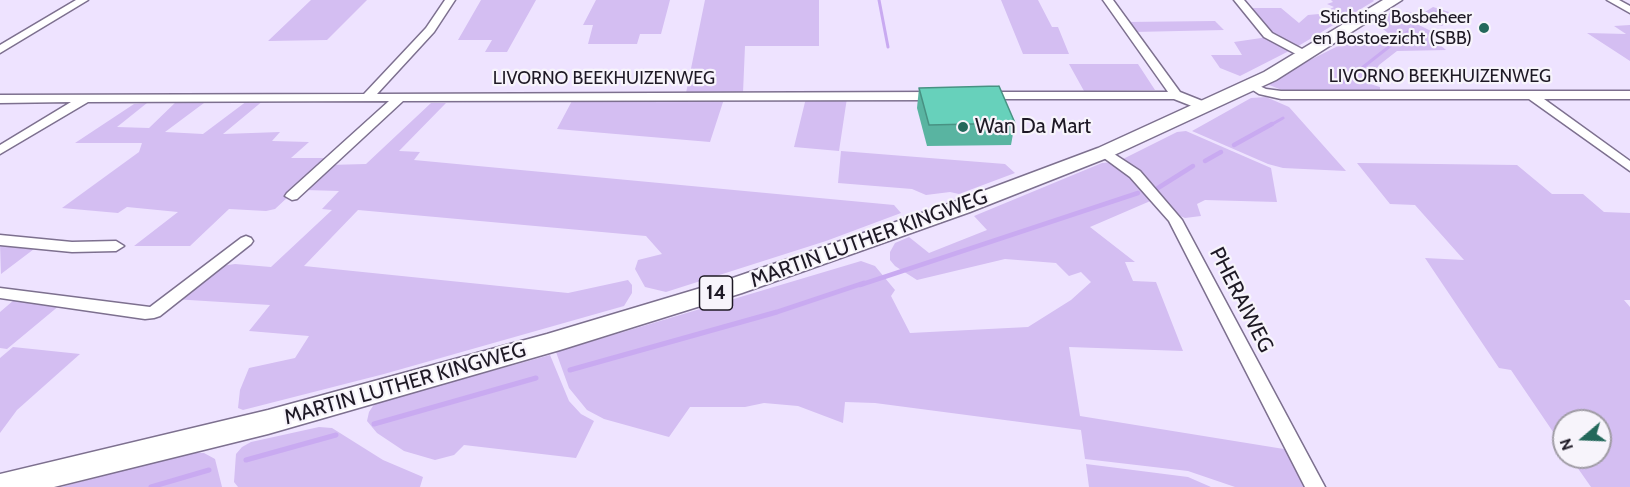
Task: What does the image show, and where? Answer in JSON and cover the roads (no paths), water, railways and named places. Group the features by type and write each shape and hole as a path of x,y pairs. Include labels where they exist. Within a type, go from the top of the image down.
{"main road":[{"name":"MARTIN LUTHER KINGWEG","path":"0,487 35,483 268,422 550,344 733,287 962,207 1105,152 1206,107 1324,45 1394,0"}],"street":[{"path":"0,50 83,0"},
{"path":"368,98 430,30 450,0"},
{"path":"1108,0 1176,95"},
{"path":"1239,0 1268,35 1298,51"},
{"path":"1612,0 1630,10"},
{"name":"LIVORNO BEEKHUIZENWEG","path":"1251,85 1263,92 1281,95 1630,95"},
{"path":"968,96 1176,95 1206,107"},
{"name":"LIVORNO BEEKHUIZENWEG","path":"0,99 948,96"},
{"path":"1533,96 1630,167"},
{"path":"0,150 87,98"},
{"path":"292,196 399,98"},
{"name":"PHERAIWEG","path":"1105,152 1135,174 1175,220 1315,487"},
{"path":"0,240 72,247 116,246"},
{"path":"0,293 145,313 154,312 246,241"}],"waterway":[{"path":"879,0 888,47"},
{"path":"1428,19 1440,10"},
{"path":"1344,82 1413,28"},
{"path":"1269,126 1283,118"},
{"path":"1234,145 1272,124"},
{"path":"1205,161 1221,152"},
{"path":"1158,188 1193,166"},
{"path":"860,285 1138,193"},
{"path":"570,370 777,312 864,283"},
{"path":"374,424 536,378"},
{"path":"246,460 336,435"},
{"path":"151,487 209,470"}],"place":[{"name":"Stichting Bosbeheer en Bostoezicht (SBB)","path":"1484,28"},
{"name":"Wan Da Mart","path":"963,127"}]}
